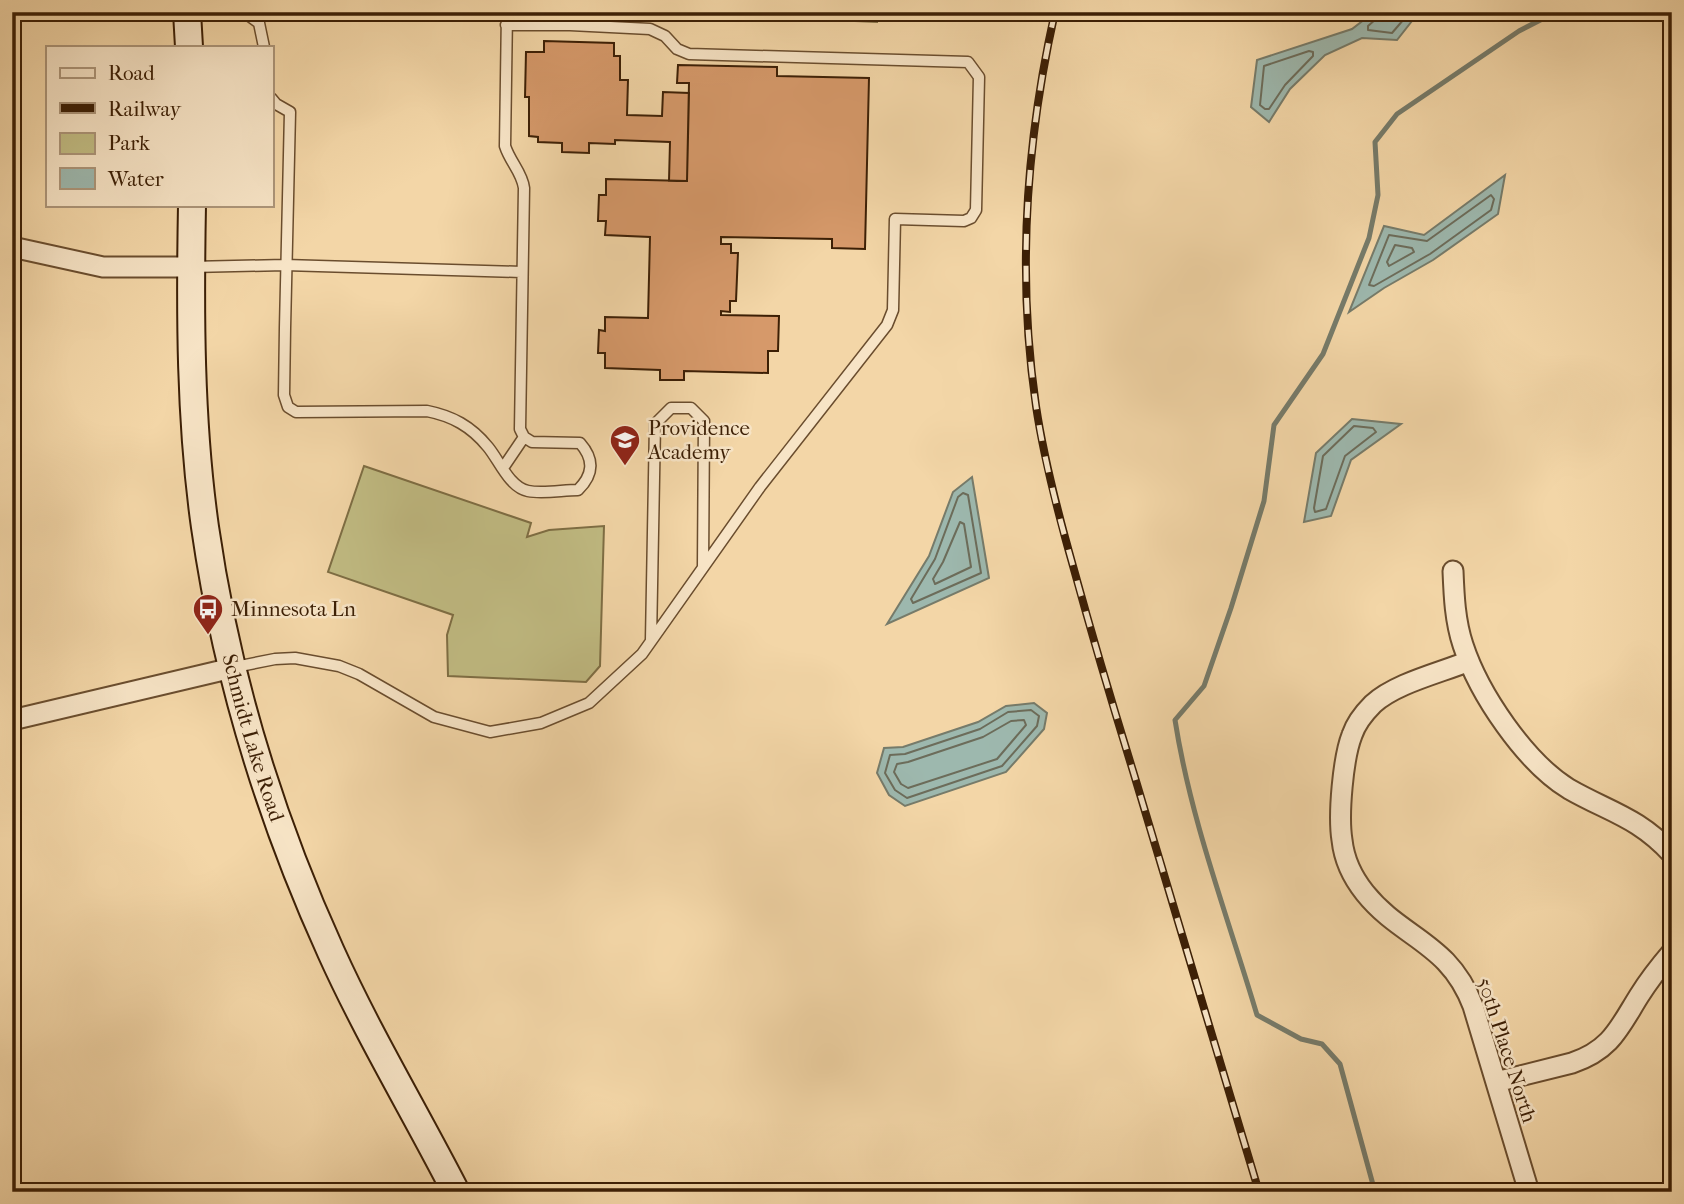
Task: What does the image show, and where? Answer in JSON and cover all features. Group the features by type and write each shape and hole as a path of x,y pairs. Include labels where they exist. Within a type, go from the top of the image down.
{"street":[{"path":"187,12 189,46"},
{"name":"Schmidt Lake Road","path":"192,206 190,289 196,429 205,527 232,668 244,715 300,881 326,942 456,1192"},
{"path":"12,247 103,267 191,267"},
{"path":"1453,571 1454,608 1469,661 1514,738 1538,765 1566,787 1632,820 1672,854"},
{"name":"50th Place North","path":"1469,661 1391,691 1364,714 1348,746 1340,827 1347,861 1364,892 1384,912 1446,960 1462,980 1473,1006 1529,1192"},
{"path":"12,720 232,668"},
{"path":"1496,1082 1584,1059 1605,1046 1614,1038 1647,983 1672,952"}],"lane":[{"path":"226,12 248,15 259,23 264,46"},
{"path":"273,100 290,112 284,396 288,407 296,412 427,411 444,415 460,421 475,433 489,447 513,482 526,491 578,490 591,473 590,461 580,443 531,442 524,437 520,429 523,177 508,156 505,146 507,12"},
{"path":"232,668 275,659 295,658 339,666 359,674 434,718 490,732 541,723 589,703 642,654 760,487 887,325 893,310 895,219 964,220 971,218 976,210 979,77 968,62 689,54 677,48 665,36 650,29 506,25"},
{"path":"191,267 285,265 521,272"},
{"path":"651,641 655,424 671,408 691,408 704,421 703,568"},
{"path":"503,468 524,437"}],"green space":[{"path":"649,12 877,12 877,22"},
{"path":"364,466 531,523 527,537 549,530 604,526 600,666 586,682 448,676 447,635 453,615 328,572"}],"water":[{"path":"1374,12 1419,12 1397,40 1362,38 1325,55 1290,89 1269,122 1251,107 1257,60 1352,29"},
{"path":"1505,175 1498,214 1433,260 1349,312 1384,226 1424,235"},
{"path":"1352,419 1401,424 1351,460 1331,516 1304,522 1316,453"},
{"path":"972,477 989,578 887,624 929,556 953,492"},
{"path":"1034,703 1047,713 1044,729 1006,772 905,806 889,795 877,773 884,748 903,747 978,722 1006,706"}],"building":[{"path":"544,41 614,43 614,56 620,56 620,80 628,80 627,115 662,116 663,92 689,93 687,181 669,181 670,142 615,140 615,144 589,143 589,153 562,152 562,143 538,142 538,137 529,136 529,97 525,97 526,52 544,52"},
{"path":"678,65 777,67 777,76 869,78 865,249 832,248 832,239 721,237 721,244 731,244 731,253 738,253 736,301 730,301 730,312 721,311 721,315 779,316 778,351 768,351 768,373 684,371 684,380 660,380 660,370 605,368 605,353 598,353 599,330 605,331 605,317 648,318 650,237 605,235 606,221 598,221 599,195 606,195 606,179 687,181 689,83 677,83"}],"waterway":[{"path":"1375,1192 1340,1064 1322,1044 1301,1039 1257,1015 1200,832 1175,720 1204,686 1231,608 1264,501 1274,425 1323,354 1369,238 1378,195 1375,142 1397,114 1519,31 1556,12"}],"railway":[{"path":"1055,12 1031,159 1026,258 1030,357 1039,426 1057,506 1095,643 1259,1192"}],"place":[{"name":"Providence Academy","path":"625,467"},
{"name":"Minnesota Ln","path":"208,636"}]}
